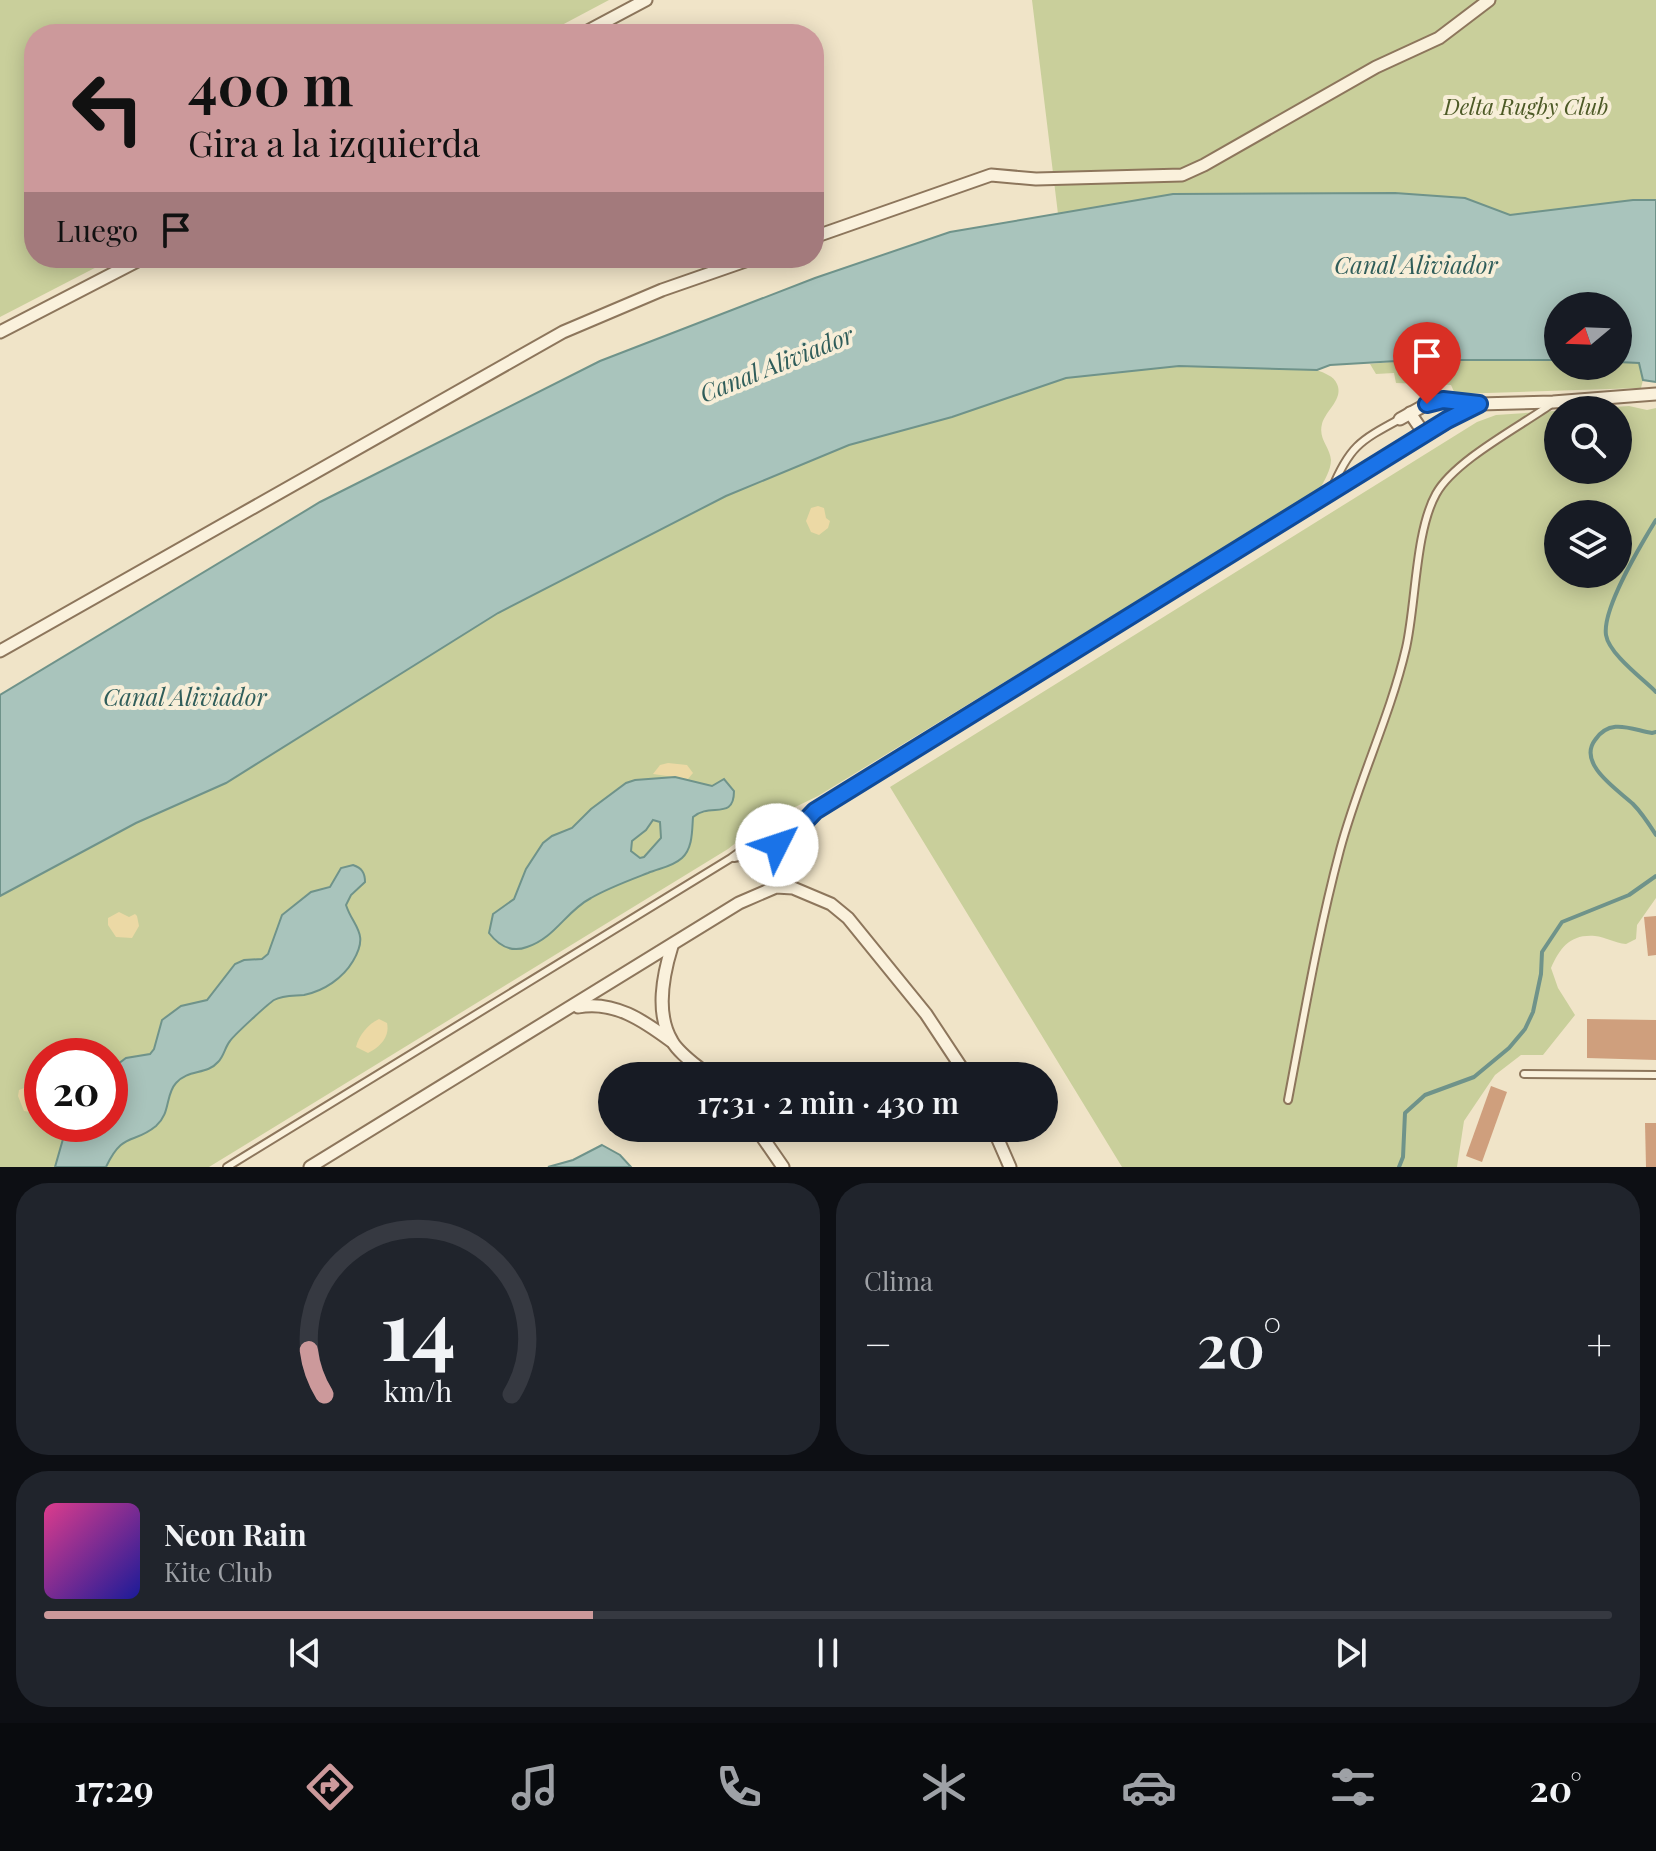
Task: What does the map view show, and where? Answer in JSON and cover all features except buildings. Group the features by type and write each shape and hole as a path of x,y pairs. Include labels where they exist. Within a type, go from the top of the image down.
{"street":[{"path":"601,24 646,0"},
{"path":"824,233 991,175 1036,179 1182,175 1376,67 1439,38 1489,0"},
{"path":"0,332 124,268"},
{"path":"0,651 563,332 662,290 725,268"},
{"path":"1630,396 1656,394"},
{"path":"1425,435 1405,416 1437,401 1479,404 1544,402"},
{"path":"1414,442 1479,404"},
{"path":"310,1167 759,893 784,888 831,904 848,918 926,1014 958,1062"},
{"path":"672,946 665,968 662,998 672,1041"},
{"path":"570,1009 587,1005 612,1008 646,1022 694,1062"},
{"path":"766,1142 783,1167"},
{"path":"999,1142 1010,1167"}],"lane":[{"path":"1288,1100 1307,991 1340,848 1406,647 1418,564 1435,495 1449,476 1544,408"},
{"path":"1331,491 1343,462 1353,449 1405,416"},
{"path":"227,1167 731,858 771,829 815,811 1414,442"},
{"path":"731,858 752,855 777,845 815,811"},
{"path":"1524,1074 1656,1075"}],"green space":[{"path":"0,0 609,0 564,24 24,24 24,268 95,268 0,317"},
{"name":"Delta Rugby Club","path":"1032,0 1656,0 1656,200 1510,215 1465,198 1395,193 1173,194 1058,214"},
{"path":"1414,360 1544,360 1544,380 1632,380 1632,363 1639,363 1643,380 1641,388 1455,394 1451,385 1396,383 1394,373 1376,374 1370,364"},
{"path":"1179,366 1317,370 1334,379 1338,389 1336,400 1321,429 1331,460 1320,489 818,796 760,824 728,849 209,1167 0,1167 0,896 136,823 226,783 498,613 726,496 849,445 952,417 1066,378"},
{"path":"1632,407 1647,410 1656,408 1656,898 1637,925 1636,939 1626,944 1599,937 1579,937 1558,954 1551,968 1558,988 1575,1015 1543,1055 1521,1055 1495,1075 1464,1121 1457,1167 1122,1167 890,787 1477,422 1496,415 1544,412 1544,484 1632,484"}],"sand":[{"path":"811,508 824,508 830,521 828,528 819,535 811,532 806,521"},
{"path":"660,765 687,765 693,773 688,779 653,774"},
{"path":"119,912 129,917 137,916 139,926 132,938 116,937 108,925 108,918"},
{"path":"379,1019 387,1023 383,1041 368,1053 356,1047 364,1030"},
{"path":"24,1088 24,1111 18,1096 19,1090"}],"water":[{"name":"Canal Aliviador","path":"1395,193 1465,198 1510,215 1656,200 1656,382 1643,380 1639,363 1632,363 1632,292 1544,292 1544,360 1414,360 1330,365 1317,370 1179,366 1066,378 952,417 849,445 726,496 498,613 226,783 136,823 0,896 0,695 320,502 600,361 815,278 950,232 1173,194"},
{"path":"675,777 712,786 724,779 734,791 733,800 726,808 693,817 688,849 674,863 619,884 582,903 537,943 516,949 497,942 489,933 493,914 514,899 526,869 543,843 572,828 591,809 626,783","holes":["653,820 660,822 661,838 640,858 631,851 632,841"]},
{"path":"353,865 361,869 365,879 346,905 358,931 360,944 344,973 319,990 281,997 271,1002 228,1043 214,1066 176,1083 161,1121 156,1126 128,1141 128,1058 150,1054 162,1020 181,1006 207,1000 235,964 262,959 268,954 282,915 311,892 330,887 341,868"},
{"path":"62,1142 125,1142 106,1167 55,1167"},
{"path":"602,1145 620,1155 631,1167 548,1167 573,1160"}],"waterway":[{"path":"1656,520 1616,593 1606,623 1606,635 1613,650 1656,692"},
{"path":"1656,732 1614,727 1601,733 1591,749 1595,767 1636,807 1656,835"},
{"path":"1399,1167 1403,1157 1405,1113 1425,1095 1474,1077 1509,1048 1525,1029 1533,1012 1542,952 1562,922 1629,895 1656,876"}],"route":[{"path":"777,845 815,811 1331,491 1464,410 1479,404 1443,400 1427,404"}]}
